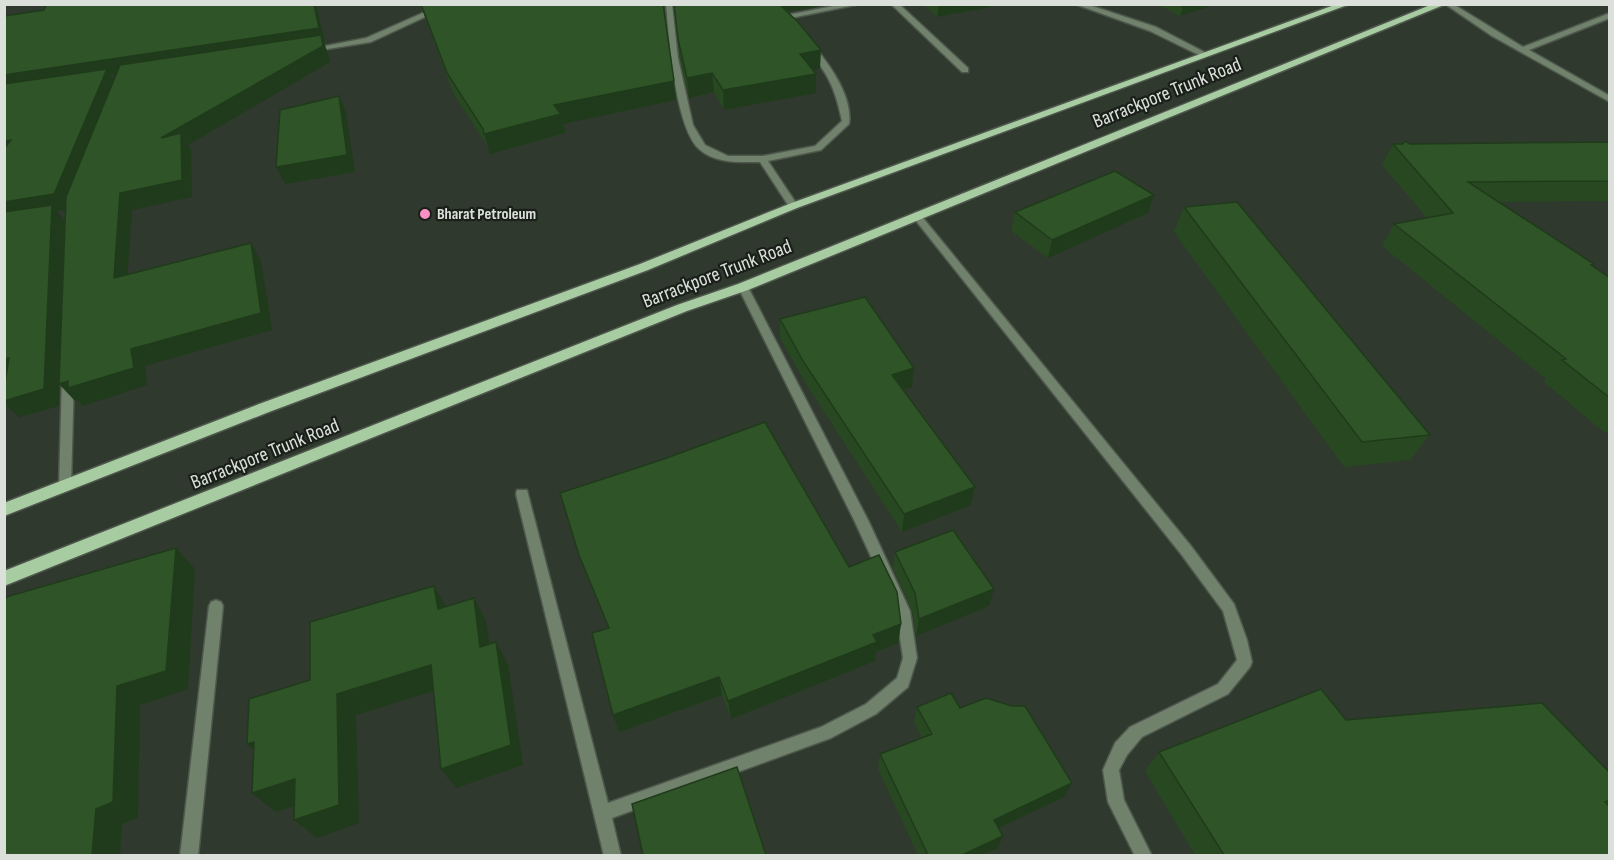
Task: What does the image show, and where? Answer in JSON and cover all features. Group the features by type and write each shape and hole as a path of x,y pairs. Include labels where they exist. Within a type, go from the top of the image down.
{"main road":[{"name":"Barrackpore Trunk Road","path":"4,510 264,408 644,267 793,206 1070,107 1347,4"},
{"name":"Barrackpore Trunk Road","path":"4,579 672,312 743,287 916,215 1442,4"}],"street":[{"path":"299,51 368,40 450,4"},
{"path":"669,4 674,58 689,125 702,147 726,159 763,159 818,148 846,122 841,97 830,69 802,38"},
{"path":"795,31 784,21 789,16 857,4"},
{"path":"894,4 965,70"},
{"path":"1078,4 1153,29 1206,55"},
{"path":"1448,4 1495,34 1525,49 1610,100"},
{"path":"1525,49 1610,15"},
{"path":"763,159 793,206"},
{"path":"916,215 1186,550 1229,608 1245,662 1223,689 1136,732 1121,749 1111,770 1116,802 1144,855"},
{"path":"602,813 825,733 871,709 903,682 910,658 903,611 862,522 743,287"},
{"path":"65,486 68,368"},
{"path":"522,494 613,855"},
{"path":"189,855 216,606"}],"building":[{"path":"47,4 314,4 319,28 4,75 4,16 44,10"},
{"path":"421,4 663,4 674,81 554,105 561,114 484,134 447,73"},
{"path":"674,4 779,4 797,21 821,50 800,54 816,74 723,90 712,73 687,78 678,39"},
{"path":"321,35 323,46 161,138 181,133 182,180 120,193 114,278 251,243 261,313 131,349 134,368 68,388 68,381 59,384 66,197 120,65"},
{"path":"107,69 54,194 4,202 4,149 11,140 4,141 4,84"},
{"path":"339,96 347,155 276,167 280,110"},
{"path":"1405,141 1410,144 1610,142 1610,181 1468,182 1594,264 1591,265 1610,278 1610,398 1562,360 1566,359 1394,224 1453,213 1393,144 1403,144"},
{"path":"1115,171 1154,195 1052,240 1015,212"},
{"path":"1237,202 1430,435 1362,442 1184,207"},
{"path":"52,205 44,389 4,401 9,358 4,359 4,212"},
{"path":"865,297 914,368 892,375 975,487 904,514 803,361 780,319"},
{"path":"765,422 849,567 879,555 897,592 901,624 873,635 877,642 728,701 719,677 613,715 592,633 609,628 579,555 560,493 661,460"},
{"path":"953,530 994,589 919,619 915,593 895,552"},
{"path":"176,548 166,671 117,686 113,802 96,809 92,855 4,855 4,606 6,597"},
{"path":"434,586 438,609 474,598 480,647 496,642 511,745 441,769 431,665 337,694 339,805 294,820 295,779 252,793 254,742 247,744 249,699 310,680 310,622"},
{"path":"1321,689 1346,720 1542,703 1610,773 1610,800 1605,802 1610,807 1610,855 1224,855 1159,752"},
{"path":"951,693 960,708 986,698 1012,706 1025,706 1072,783 994,820 1003,836 962,855 928,855 880,754 932,734 917,707"},
{"path":"737,767 766,855 643,855 632,804"}],"place":[{"name":"Bharat Petroleum","path":"425,214"}]}
